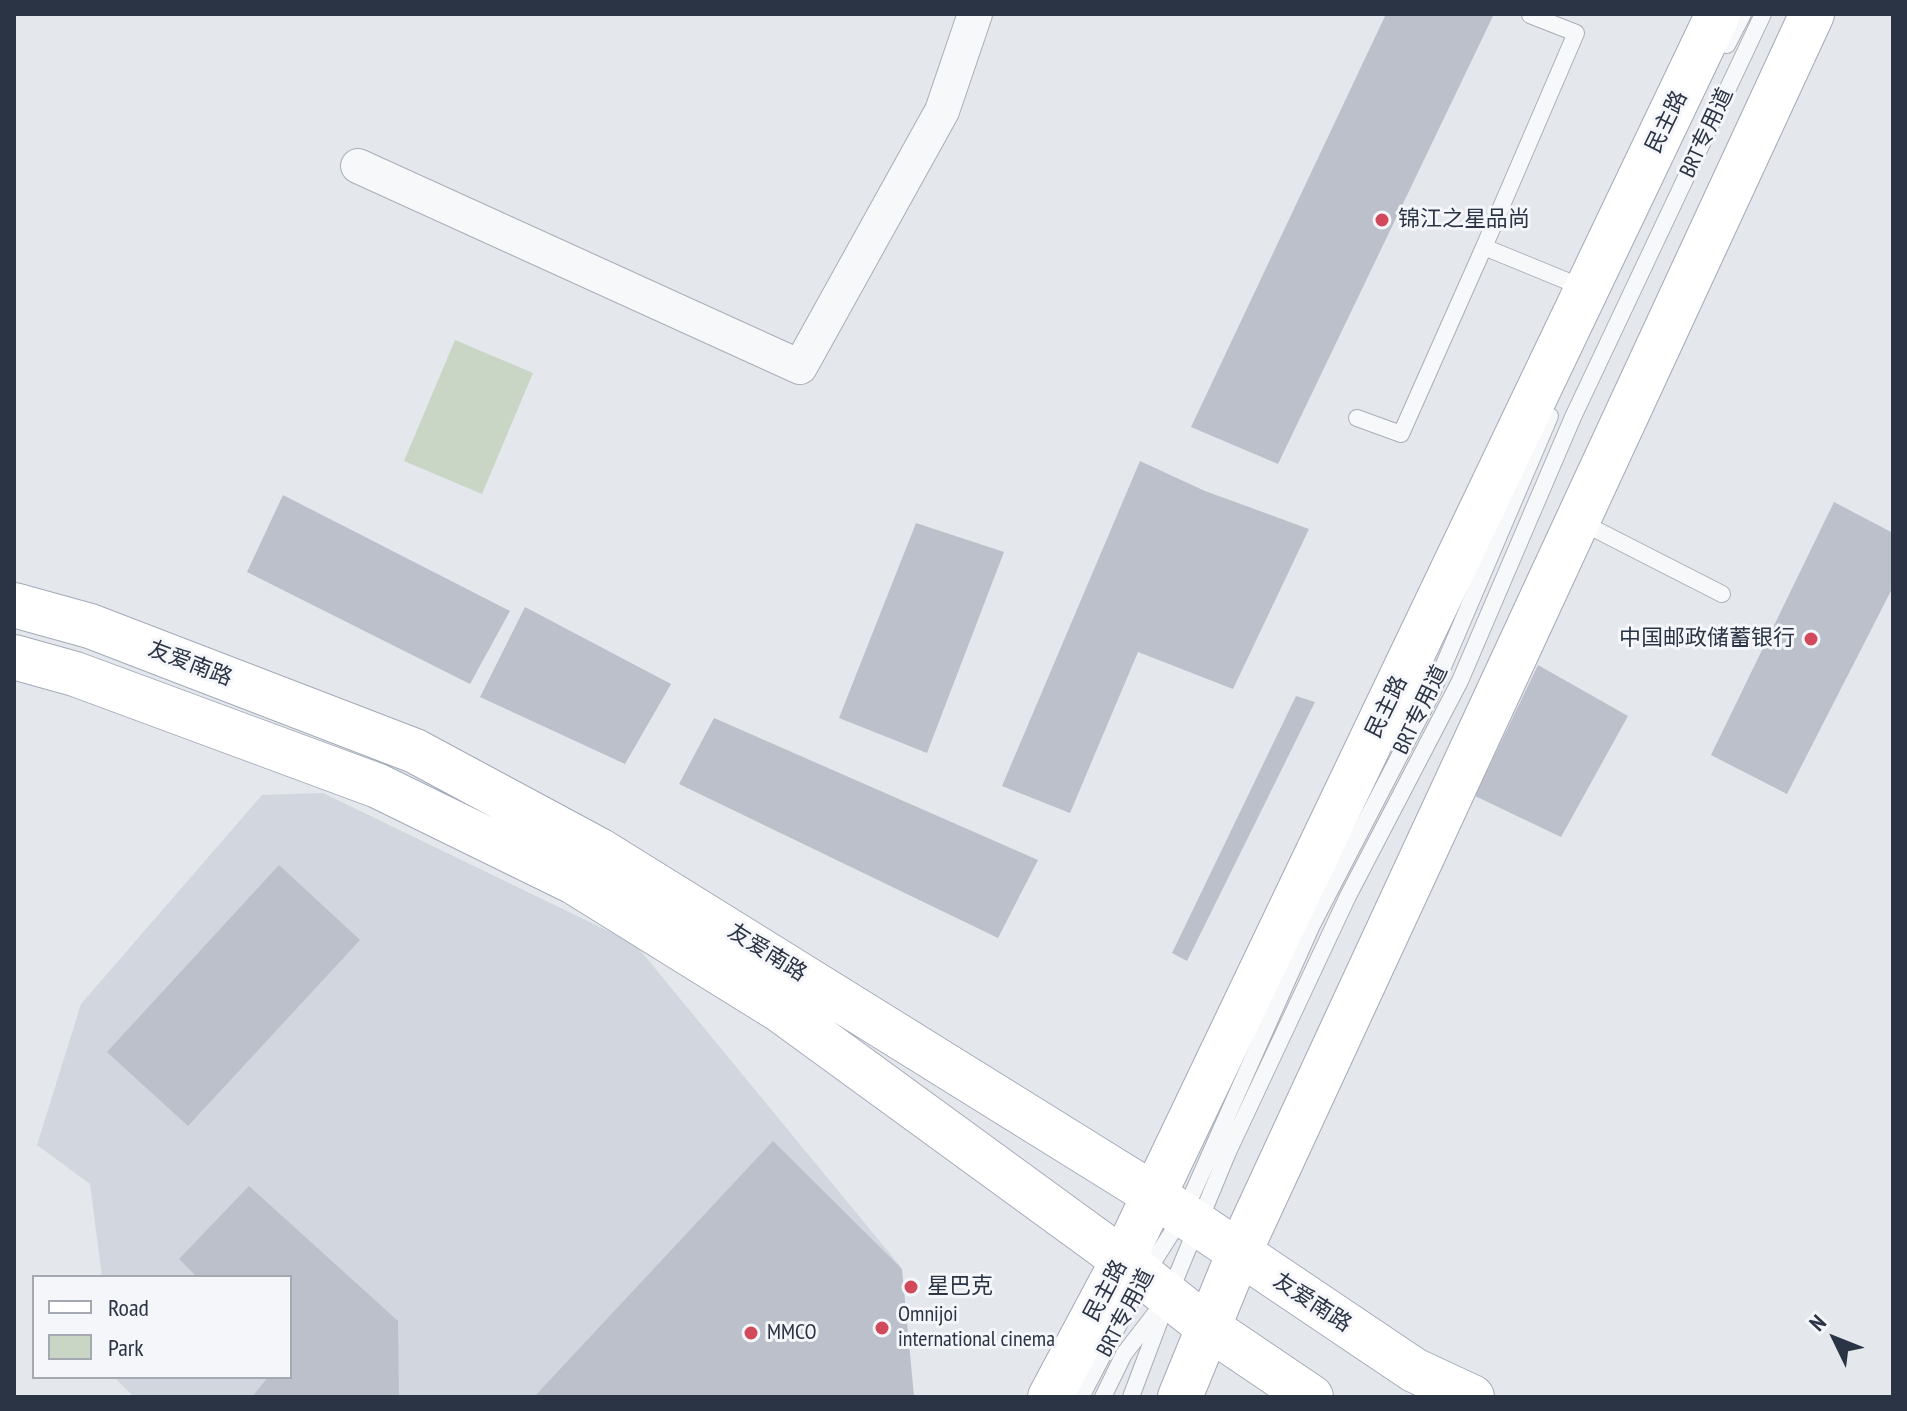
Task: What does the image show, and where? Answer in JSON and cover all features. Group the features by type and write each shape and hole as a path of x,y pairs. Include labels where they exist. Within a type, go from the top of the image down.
{"main road":[{"name":"民主路","path":"1050,1397 1145,1279 1178,1212 1587,289 1718,14"},
{"path":"1180,1397 1238,1255 1812,14"},
{"name":"友爱南路","path":"14,605 90,626 415,751 599,850 1178,1212 1414,1370 1472,1397"},
{"name":"友爱南路","path":"14,657 75,674 378,786 574,882 780,1010 1209,1328 1311,1397"}],"street":[{"path":"358,166 800,367 942,111 975,14"}],"lane":[{"name":"BRT专用道","path":"1717,65 1743,14"},
{"name":"BRT专用道","path":"1178,1212 1228,1152 1348,896 1460,681 1573,417 1763,14"},
{"path":"1357,418 1401,434 1576,33 1530,15"},
{"path":"1484,247 1587,289"},
{"name":"BRT专用道","path":"1081,1397 1145,1279 1312,925 1431,695 1554,406"},
{"path":"1578,520 1722,594"},
{"name":"BRT专用道","path":"1103,1397 1124,1354 1145,1279"},
{"name":"BRT专用道","path":"1131,1397 1145,1279"}],"shaded area":[{"path":"323,793 635,944 900,1266 914,1397 134,1397 116,1379 292,1379 292,1275 102,1275 90,1184 37,1145 81,1004 262,795"}],"green space":[{"path":"455,340 533,373 482,494 404,461"}],"building":[{"path":"1386,14 1494,14 1278,464 1191,427"},
{"path":"1140,461 1205,491 1309,529 1233,689 1138,652 1070,813 1002,786"},
{"path":"283,495 510,611 470,684 247,572"},
{"path":"1834,502 1893,533 1893,587 1787,794 1711,755"},
{"path":"916,523 1004,552 927,753 839,718"},
{"path":"525,607 671,684 625,764 480,697"},
{"path":"1538,665 1628,716 1561,837 1475,796"},
{"path":"1296,696 1315,702 1187,961 1172,953"},
{"path":"714,718 1038,860 998,938 679,784"},
{"path":"279,865 360,940 188,1126 107,1052"},
{"name":"MMCO","path":"773,1141 902,1269 914,1397 534,1397"},
{"path":"249,1186 398,1321 399,1397 252,1397 266,1379 292,1379 292,1275 195,1275 179,1259"}],"place":[{"name":"锦江之星品尚","path":"1382,220"},
{"name":"中国邮政储蓄银行","path":"1811,639"},
{"name":"星巴克","path":"911,1287"},
{"name":"Omnijoi international cinema","path":"882,1328"},
{"name":"MMCO","path":"751,1333"}]}
